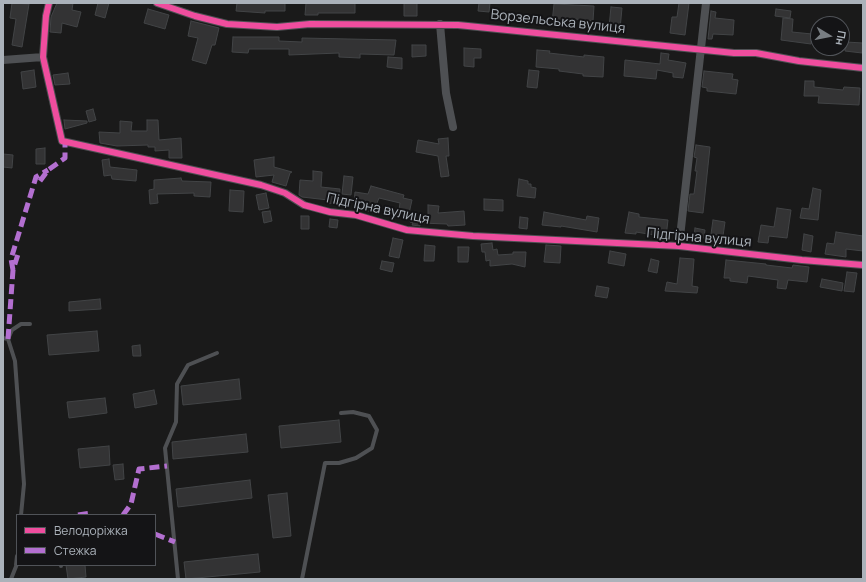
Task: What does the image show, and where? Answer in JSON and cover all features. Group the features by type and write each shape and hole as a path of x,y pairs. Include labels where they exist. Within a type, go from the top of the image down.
{"street":[{"name":"Підгірна вулиця","path":"49,3 46,16 43,56 62,141 65,142 261,185 285,194 304,205 330,212 356,215 407,230 473,236 679,246 802,260 863,265"},
{"name":"Ворзельська вулиця","path":"157,3 195,16 227,24 277,27 310,24 440,24 756,53 799,61 863,68"},
{"path":"679,246 706,3"},
{"path":"440,24 446,93 453,126"},
{"path":"3,60 43,56"}],"lane":[{"path":"21,514 24,484 15,361 5,339 12,330 21,324 30,324"},
{"path":"178,579 165,448 176,422 177,384 184,371 188,365 217,353"},
{"path":"302,579 325,463 339,463 356,458 372,448 377,430 369,416 353,412 341,414"},
{"path":"11,579 16,564"}],"building":[{"path":"12,3 29,4 22,47 12,45 16,19 10,18"},
{"path":"57,3 73,3 72,10 81,12 77,27 62,23 61,33 50,32 51,17"},
{"path":"98,3 109,3 105,18 95,15"},
{"path":"237,3 285,3 285,11 265,11 265,13 236,11"},
{"path":"306,3 355,3 355,13 318,13 318,15 305,15"},
{"path":"404,3 417,3 417,16 404,16"},
{"path":"479,3 490,3 489,12 478,11"},
{"path":"679,3 689,3 685,35 670,33 672,17 677,17"},
{"path":"554,4 594,6 593,21 575,19 574,26 552,23"},
{"path":"611,7 622,8 620,29 609,27"},
{"path":"148,9 169,15 165,29 144,23"},
{"path":"776,9 791,11 790,18 775,16"},
{"path":"711,11 716,12 715,18 734,20 733,35 713,34 712,39 708,39"},
{"path":"783,18 793,19 792,32 810,34 810,44 781,40"},
{"path":"191,21 219,28 215,45 212,45 206,64 192,60 198,38 188,36"},
{"path":"233,37 279,37 279,41 302,42 302,38 396,40 394,55 360,54 360,58 339,57 339,53 289,55 289,49 249,49 248,53 232,52"},
{"path":"850,42 863,43 862,53 850,52"},
{"path":"412,45 426,45 426,56 412,57"},
{"path":"464,48 481,49 481,58 474,58 474,67 464,66"},
{"path":"537,50 584,57 584,55 604,57 603,77 583,76 583,74 559,71 559,69 536,67"},
{"path":"661,53 669,54 668,60 686,63 683,78 673,77 673,73 657,70 656,79 624,76 625,60 660,64"},
{"path":"388,57 402,58 402,69 387,67"},
{"path":"34,70 36,87 23,89 21,72"},
{"path":"529,70 539,71 537,88 527,87"},
{"path":"704,71 733,74 732,79 738,80 736,94 707,91 707,88 702,87"},
{"path":"68,73 70,84 55,85 53,75"},
{"path":"805,81 814,81 814,87 843,90 844,87 860,88 859,105 818,103 819,96 804,96"},
{"path":"93,109 96,120 89,122 86,111"},
{"path":"64,120 87,121 87,123 65,129"},
{"path":"147,120 158,120 159,140 181,138 182,158 169,158 169,150 155,151 155,147 148,147 148,145 117,146 100,143 99,132 120,133 120,121 132,122 131,131 147,131"},
{"path":"448,138 449,156 446,156 449,176 441,177 438,156 416,152 418,140 439,144 438,139"},
{"path":"696,145 710,147 703,213 688,211 690,194 694,194 697,171 695,171 697,158 694,157"},
{"path":"45,148 45,164 36,164 36,149"},
{"path":"3,154 13,155 12,168 3,167"},
{"path":"274,157 274,167 292,172 290,173 286,186 272,182 274,175 256,177 254,160"},
{"path":"109,159 110,167 137,170 136,181 112,179 111,175 104,176 102,160"},
{"path":"313,171 322,172 321,187 340,189 339,204 327,203 328,200 302,197 299,195 300,180 313,181"},
{"path":"344,176 353,177 351,195 342,194"},
{"path":"181,178 182,181 211,182 210,197 194,196 194,193 157,194 158,203 150,204 149,190 154,189 154,180"},
{"path":"519,179 528,181 528,184 531,184 531,187 536,188 535,198 517,196"},
{"path":"371,186 404,195 403,198 412,200 408,218 398,216 400,203 379,198 373,213 361,209 363,204 354,203 355,192 368,194"},
{"path":"813,188 821,190 818,220 800,218 802,208 809,209"},
{"path":"230,190 244,191 243,212 229,211"},
{"path":"266,193 269,208 259,210 256,195"},
{"path":"484,199 503,200 503,211 484,210"},
{"path":"428,205 439,206 438,213 464,211 465,225 448,226 447,224 420,223 420,226 412,225 413,223 410,222 411,214 428,217"},
{"path":"777,208 791,210 787,238 769,236 768,243 758,242 761,225 774,227"},
{"path":"270,211 272,221 264,223 262,212"},
{"path":"544,212 586,220 587,216 599,218 597,232 561,226 542,225"},
{"path":"629,212 639,214 639,217 668,220 666,237 636,232 636,234 625,233"},
{"path":"301,216 309,216 309,229 301,229"},
{"path":"520,217 528,218 527,229 519,228"},
{"path":"330,219 338,220 337,228 329,227"},
{"path":"713,220 725,222 723,236 711,234"},
{"path":"695,228 705,230 704,238 694,237"},
{"path":"836,232 863,236 863,251 846,249 846,257 825,254 827,243 834,244"},
{"path":"804,234 813,236 811,252 802,250"},
{"path":"393,238 403,240 399,258 389,256"},
{"path":"492,243 493,250 497,249 498,255 513,254 513,252 526,252 525,267 512,264 490,266 490,260 486,261 485,252 482,252 481,244"},
{"path":"425,245 435,246 434,261 424,261"},
{"path":"546,245 561,246 560,263 544,262"},
{"path":"458,247 469,247 468,262 458,262"},
{"path":"610,251 626,254 624,266 608,263"},
{"path":"680,258 694,259 692,286 698,287 697,293 665,291 667,282 677,284"},
{"path":"651,259 659,261 657,273 648,271"},
{"path":"726,260 792,268 793,265 809,267 807,282 788,280 786,289 777,288 778,280 748,276 747,283 730,281 730,278 724,278"},
{"path":"382,261 394,263 392,272 380,269"},
{"path":"847,272 857,273 854,292 844,291"},
{"path":"822,279 843,283 842,291 820,287"},
{"path":"597,286 609,288 607,298 595,296"},
{"path":"100,299 101,309 69,311 69,302"},
{"path":"97,331 99,351 49,355 47,335"},
{"path":"140,345 141,356 133,356 132,346"},
{"path":"239,379 241,399 183,405 181,386"},
{"path":"154,390 157,404 135,408 133,394"},
{"path":"105,398 107,413 69,418 67,402"},
{"path":"339,420 341,442 281,448 279,426"},
{"path":"246,434 248,452 173,459 172,442"},
{"path":"109,446 110,465 80,468 78,449"},
{"path":"123,464 124,479 115,480 113,465"},
{"path":"250,480 252,498 178,507 176,489"},
{"path":"287,493 291,536 273,538 268,495"},
{"path":"258,554 260,572 186,579 184,562"},
{"path":"66,566 85,566 86,577 68,579"}],"marked path":[{"path":"40,181 48,170 65,158 65,141"},
{"path":"13,270 11,259 36,177 48,170"},
{"path":"8,339 13,270 19,251"},
{"path":"124,514 131,504 139,469 167,466"},
{"path":"85,514 92,513"},
{"path":"156,534 175,542"}],"cycle path":[{"path":"49,3 46,16 43,57 62,141 261,185 285,193 304,205 330,212 356,215 407,230 473,236 679,246 802,260 863,265"},
{"path":"157,3 195,16 227,24 277,27 310,24 458,25 734,53 756,53 799,61 863,68"}]}
